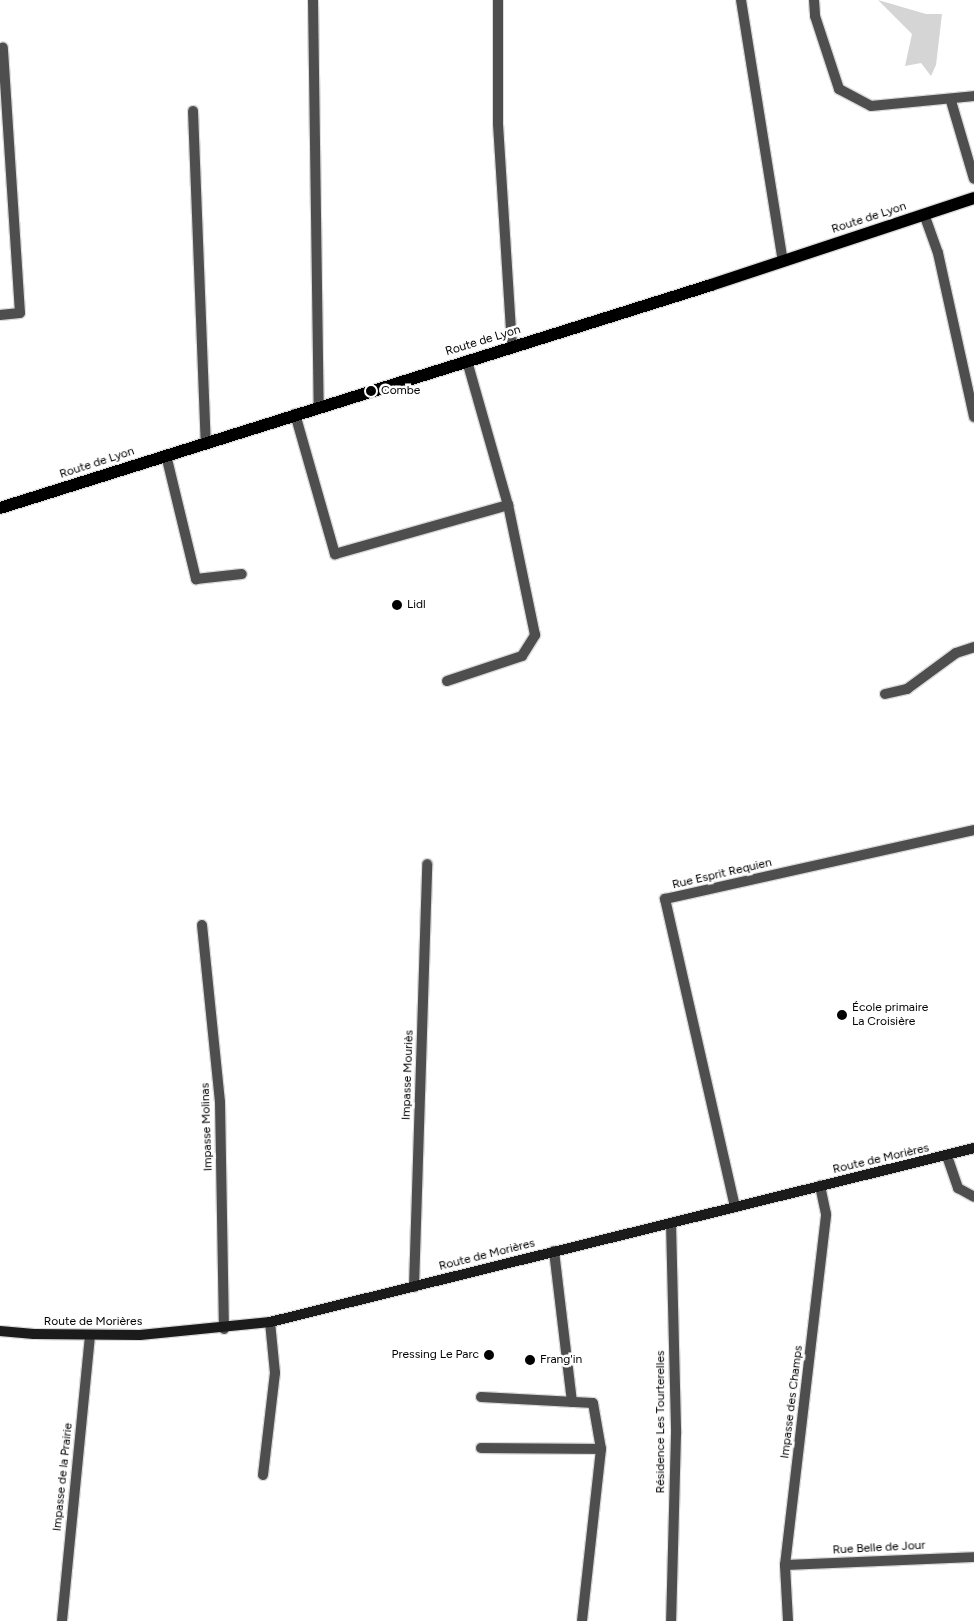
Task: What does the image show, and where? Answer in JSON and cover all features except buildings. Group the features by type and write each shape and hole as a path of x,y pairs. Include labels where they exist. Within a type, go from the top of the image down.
{"main road":[{"name":"Route de Lyon","path":"0,508 783,261 974,198"},
{"name":"Route de Morières","path":"0,1331 90,1336 224,1329 270,1322 974,1148"}],"street":[{"path":"313,0 319,407"},
{"path":"498,0 498,124 512,347"},
{"path":"741,0 783,261"},
{"path":"814,0 815,16 839,90 871,106 951,100 974,96"},
{"path":"0,315 20,313 3,48"},
{"path":"951,100 974,180"},
{"path":"193,111 206,442"},
{"path":"924,214 938,253 974,417"},
{"path":"447,681 522,656 534,635 508,505 467,361"},
{"path":"295,414 335,554 508,505"},
{"path":"166,455 196,579 242,574"},
{"path":"885,694 907,689 956,653 974,647"},
{"name":"Rue Esprit Requien","path":"735,1207 666,899 974,830"},
{"name":"Impasse Mouriès","path":"414,1287 427,864"},
{"name":"Impasse Molinas","path":"202,924 220,1102 224,1329"},
{"path":"947,1156 958,1188 974,1198"},
{"name":"Impasse des Champs","path":"788,1621 785,1565 826,1214 820,1186"},
{"name":"Résidence Les Tourterelles","path":"671,1222 676,1434 671,1621"},
{"path":"554,1251 572,1402"},
{"path":"263,1475 275,1373 270,1322"},
{"name":"Impasse de la Prairie","path":"62,1621 90,1336"},
{"path":"481,1397 593,1403 601,1449 582,1621"},
{"path":"481,1448 601,1449"},
{"name":"Rue Belle de Jour","path":"785,1565 974,1556"}],"shaded area":[{"path":"878,0 926,14 942,14 936,65 931,76 921,63 905,66 912,34"}],"place":[{"name":"Combe","path":"371,391"},
{"name":"Lidl","path":"397,605"},
{"name":"École primaire La Croisière","path":"842,1015"},
{"name":"Pressing Le Parc","path":"489,1355"},
{"name":"Frang'in","path":"530,1360"}]}
